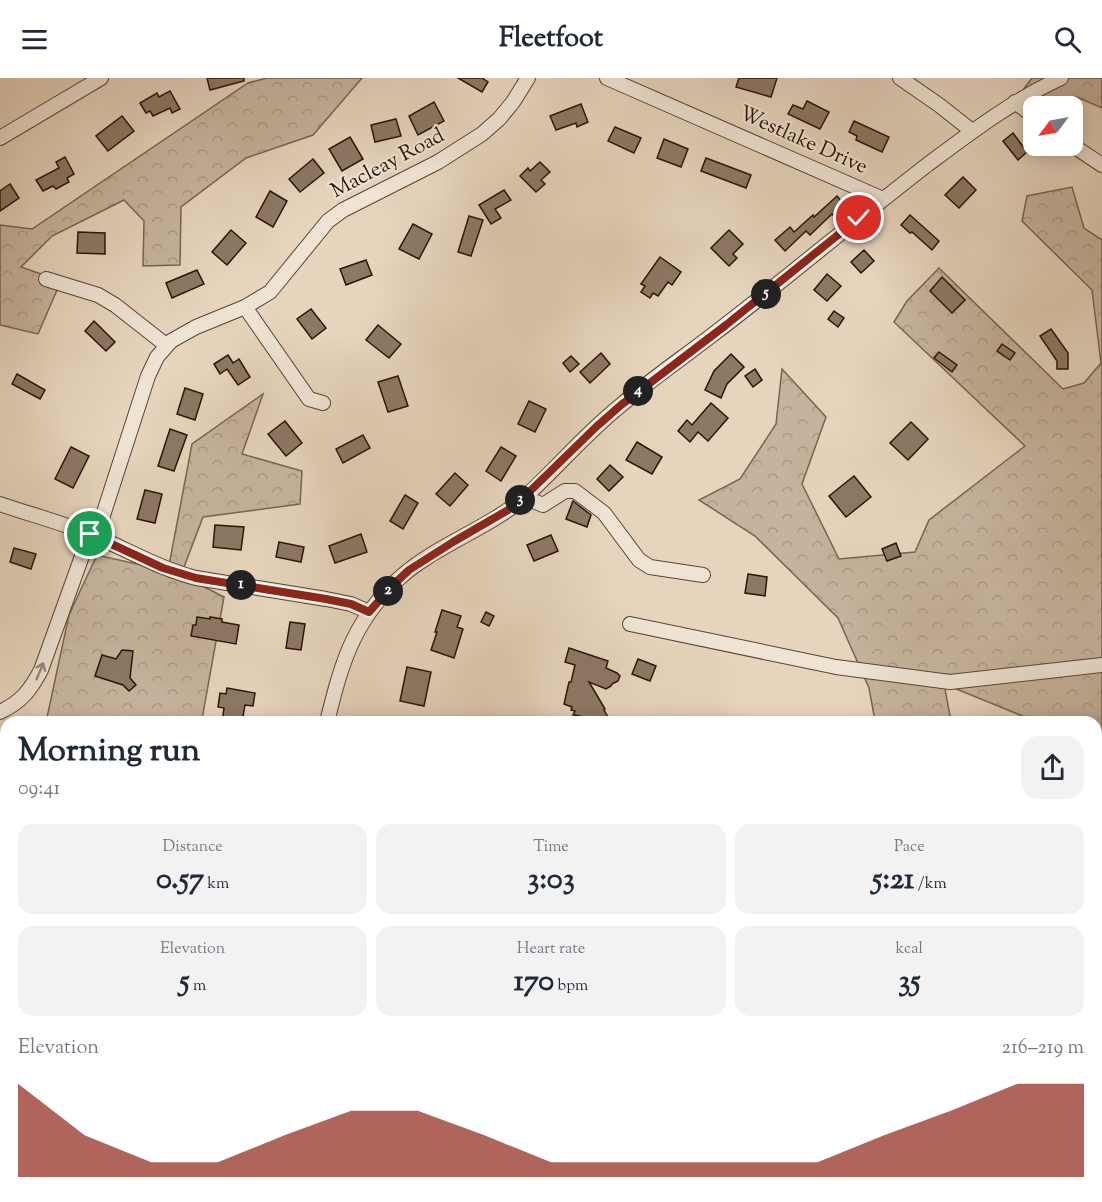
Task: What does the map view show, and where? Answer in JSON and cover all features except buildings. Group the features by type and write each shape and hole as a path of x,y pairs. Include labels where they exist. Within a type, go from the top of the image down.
{"street":[{"path":"0,138 101,78"},
{"name":"Macleay Road","path":"0,712 14,705 25,695 41,670 93,536 148,376 166,345 196,327 245,307 270,292 328,221 343,210 438,162 482,134 513,102 528,78"},
{"name":"Westlake Drive","path":"607,78 883,199"},
{"path":"900,78 972,131"},
{"path":"331,716 334,691 350,644 369,612 409,570 508,510 621,405 726,325 883,199 972,131 1015,102 1061,78"},
{"path":"1015,102 1023,108"},
{"path":"1083,152 1102,165"},
{"path":"46,279 99,295 166,345"},
{"path":"245,307 309,399 323,403"},
{"path":"524,497 543,505 565,491 575,492 604,513 639,560 650,567 703,575"},
{"path":"0,504 93,536 178,574 326,599 351,604 369,612"},
{"path":"630,624 836,667 950,682 1102,665"}],"green space":[{"path":"267,78 362,78 313,135 246,158 181,207 180,265 143,266 144,221 124,200 52,236 21,267 61,281 38,334 0,325 0,225 32,229 248,83"},
{"path":"1032,78 1102,78 1102,108 1083,100 1083,96 1023,96 1023,103 1017,98"},
{"path":"1072,187 1084,228 1102,240 1102,716 1023,716 944,684 950,716 874,716 869,688 838,618 755,536 699,500 740,479 776,424 782,369 826,417 802,484 839,559 915,552 929,520 1025,446 894,322 907,301 939,268 1063,389 1084,383 1101,363 1092,290 1022,221 1027,196"},
{"path":"263,394 242,454 302,471 300,504 203,517 181,575 224,597 203,716 47,716 69,615 97,555 168,571 192,444"}],"route":[{"path":"90,534 178,574 326,599 351,604 369,612 409,570 508,510 621,405 726,325 859,218"}]}
